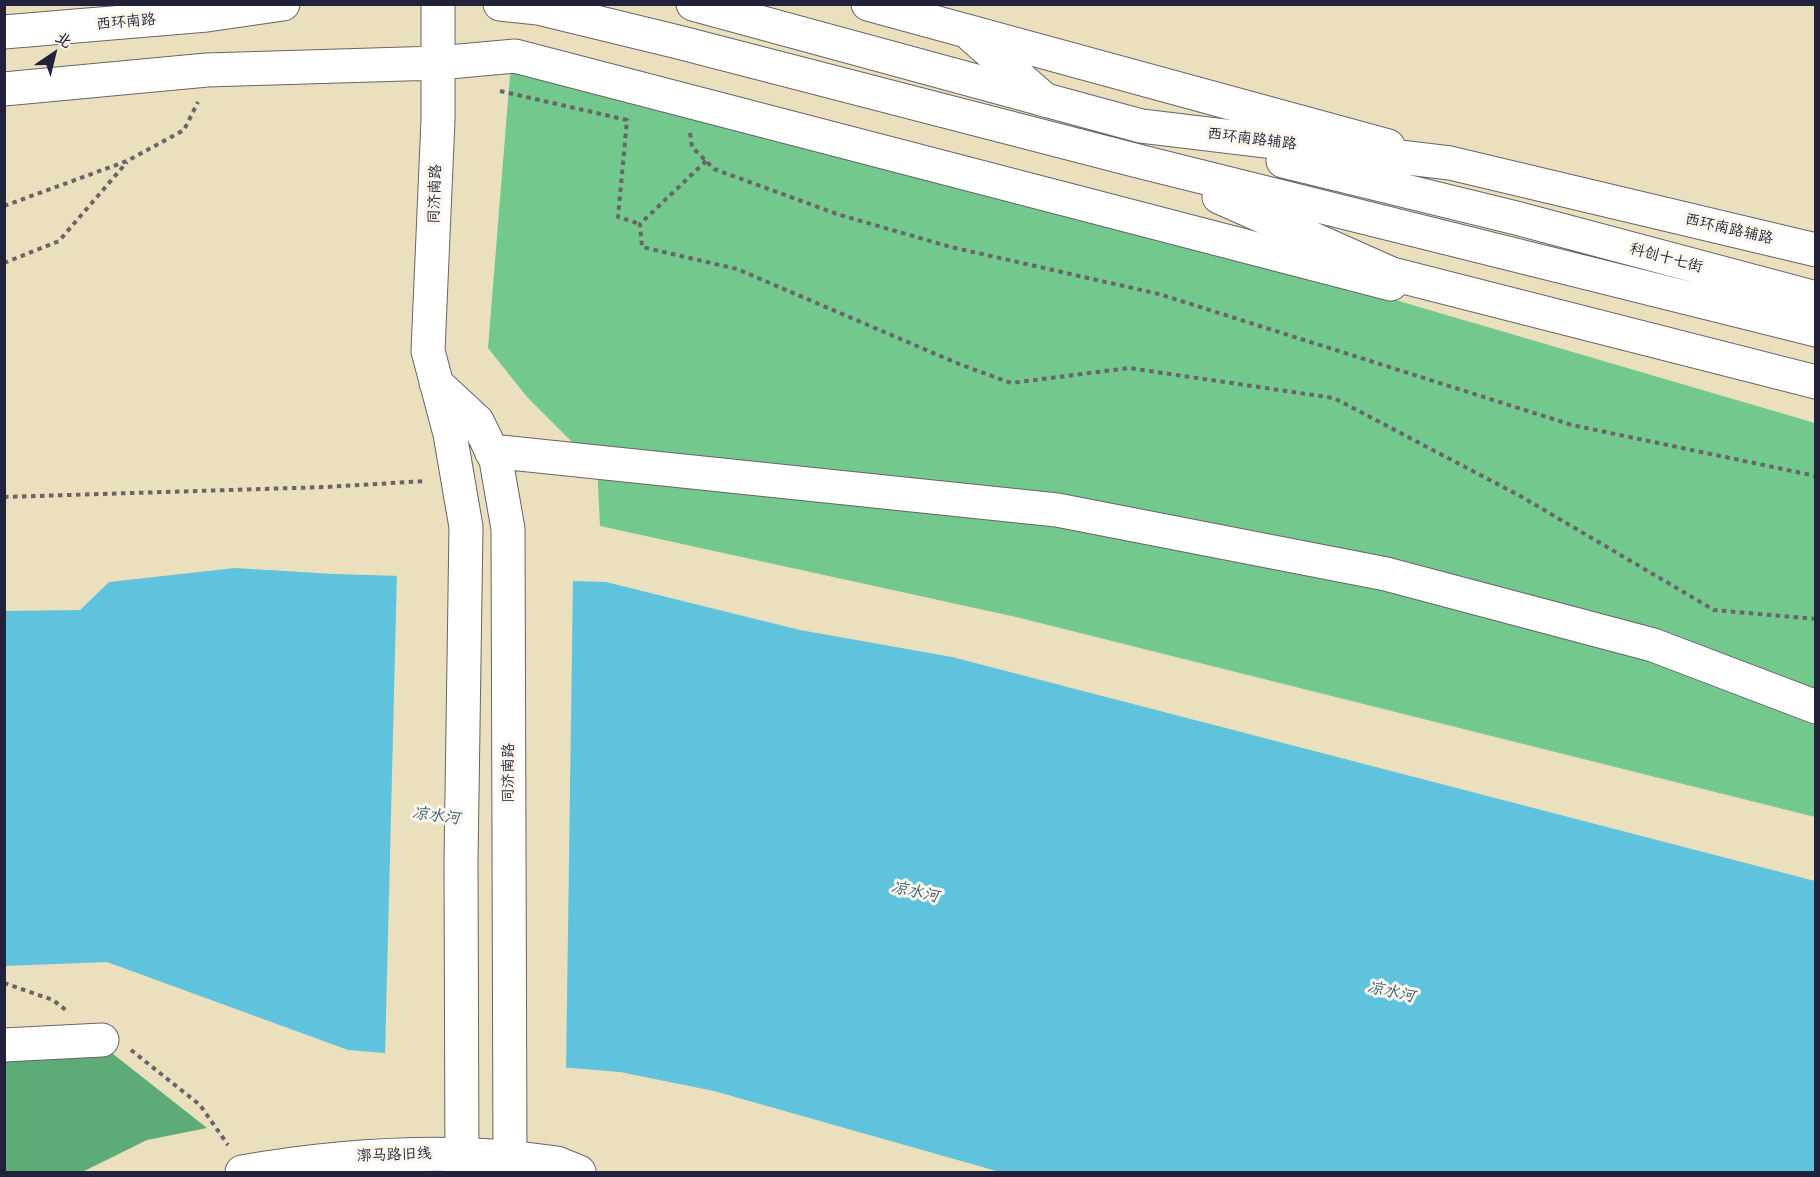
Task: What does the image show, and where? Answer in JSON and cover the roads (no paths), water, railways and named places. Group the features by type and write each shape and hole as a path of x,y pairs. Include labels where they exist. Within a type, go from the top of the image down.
{"street":[{"name":"西环南路","path":"4,32 207,15 283,4"},
{"name":"同济南路","path":"438,4 428,351 450,434 466,527 461,861 462,1108 480,1164"},
{"path":"500,4 538,8 667,39 1138,161 1815,330"},
{"name":"西环南路辅路","path":"693,4 1142,126 1450,163 1815,250"},
{"path":"868,4 1450,163"},
{"path":"966,31 1045,100"},
{"path":"4,89 207,70 438,63 515,56 1815,395"},
{"name":"科创十七街","path":"1142,126 1516,218 1815,297"},
{"path":"1138,161 1392,274 1815,382"},
{"name":"同济南路","path":"436,383 477,421 501,480 508,529 509,1107 480,1164"},
{"path":"491,451 1081,515 1386,574 1653,645 1815,707"},
{"path":"4,1045 102,1040"},
{"name":"漷马路旧线","path":"242,1173 360,1155 480,1164 557,1163 579,1173"}],"water":[{"name":"凉水河","path":"235,568 334,574 606,582 800,630 952,657 1815,881 1815,1172 1000,1172 714,1091 620,1072 348,1050 107,962 5,966 4,611 80,610 109,582"}]}
